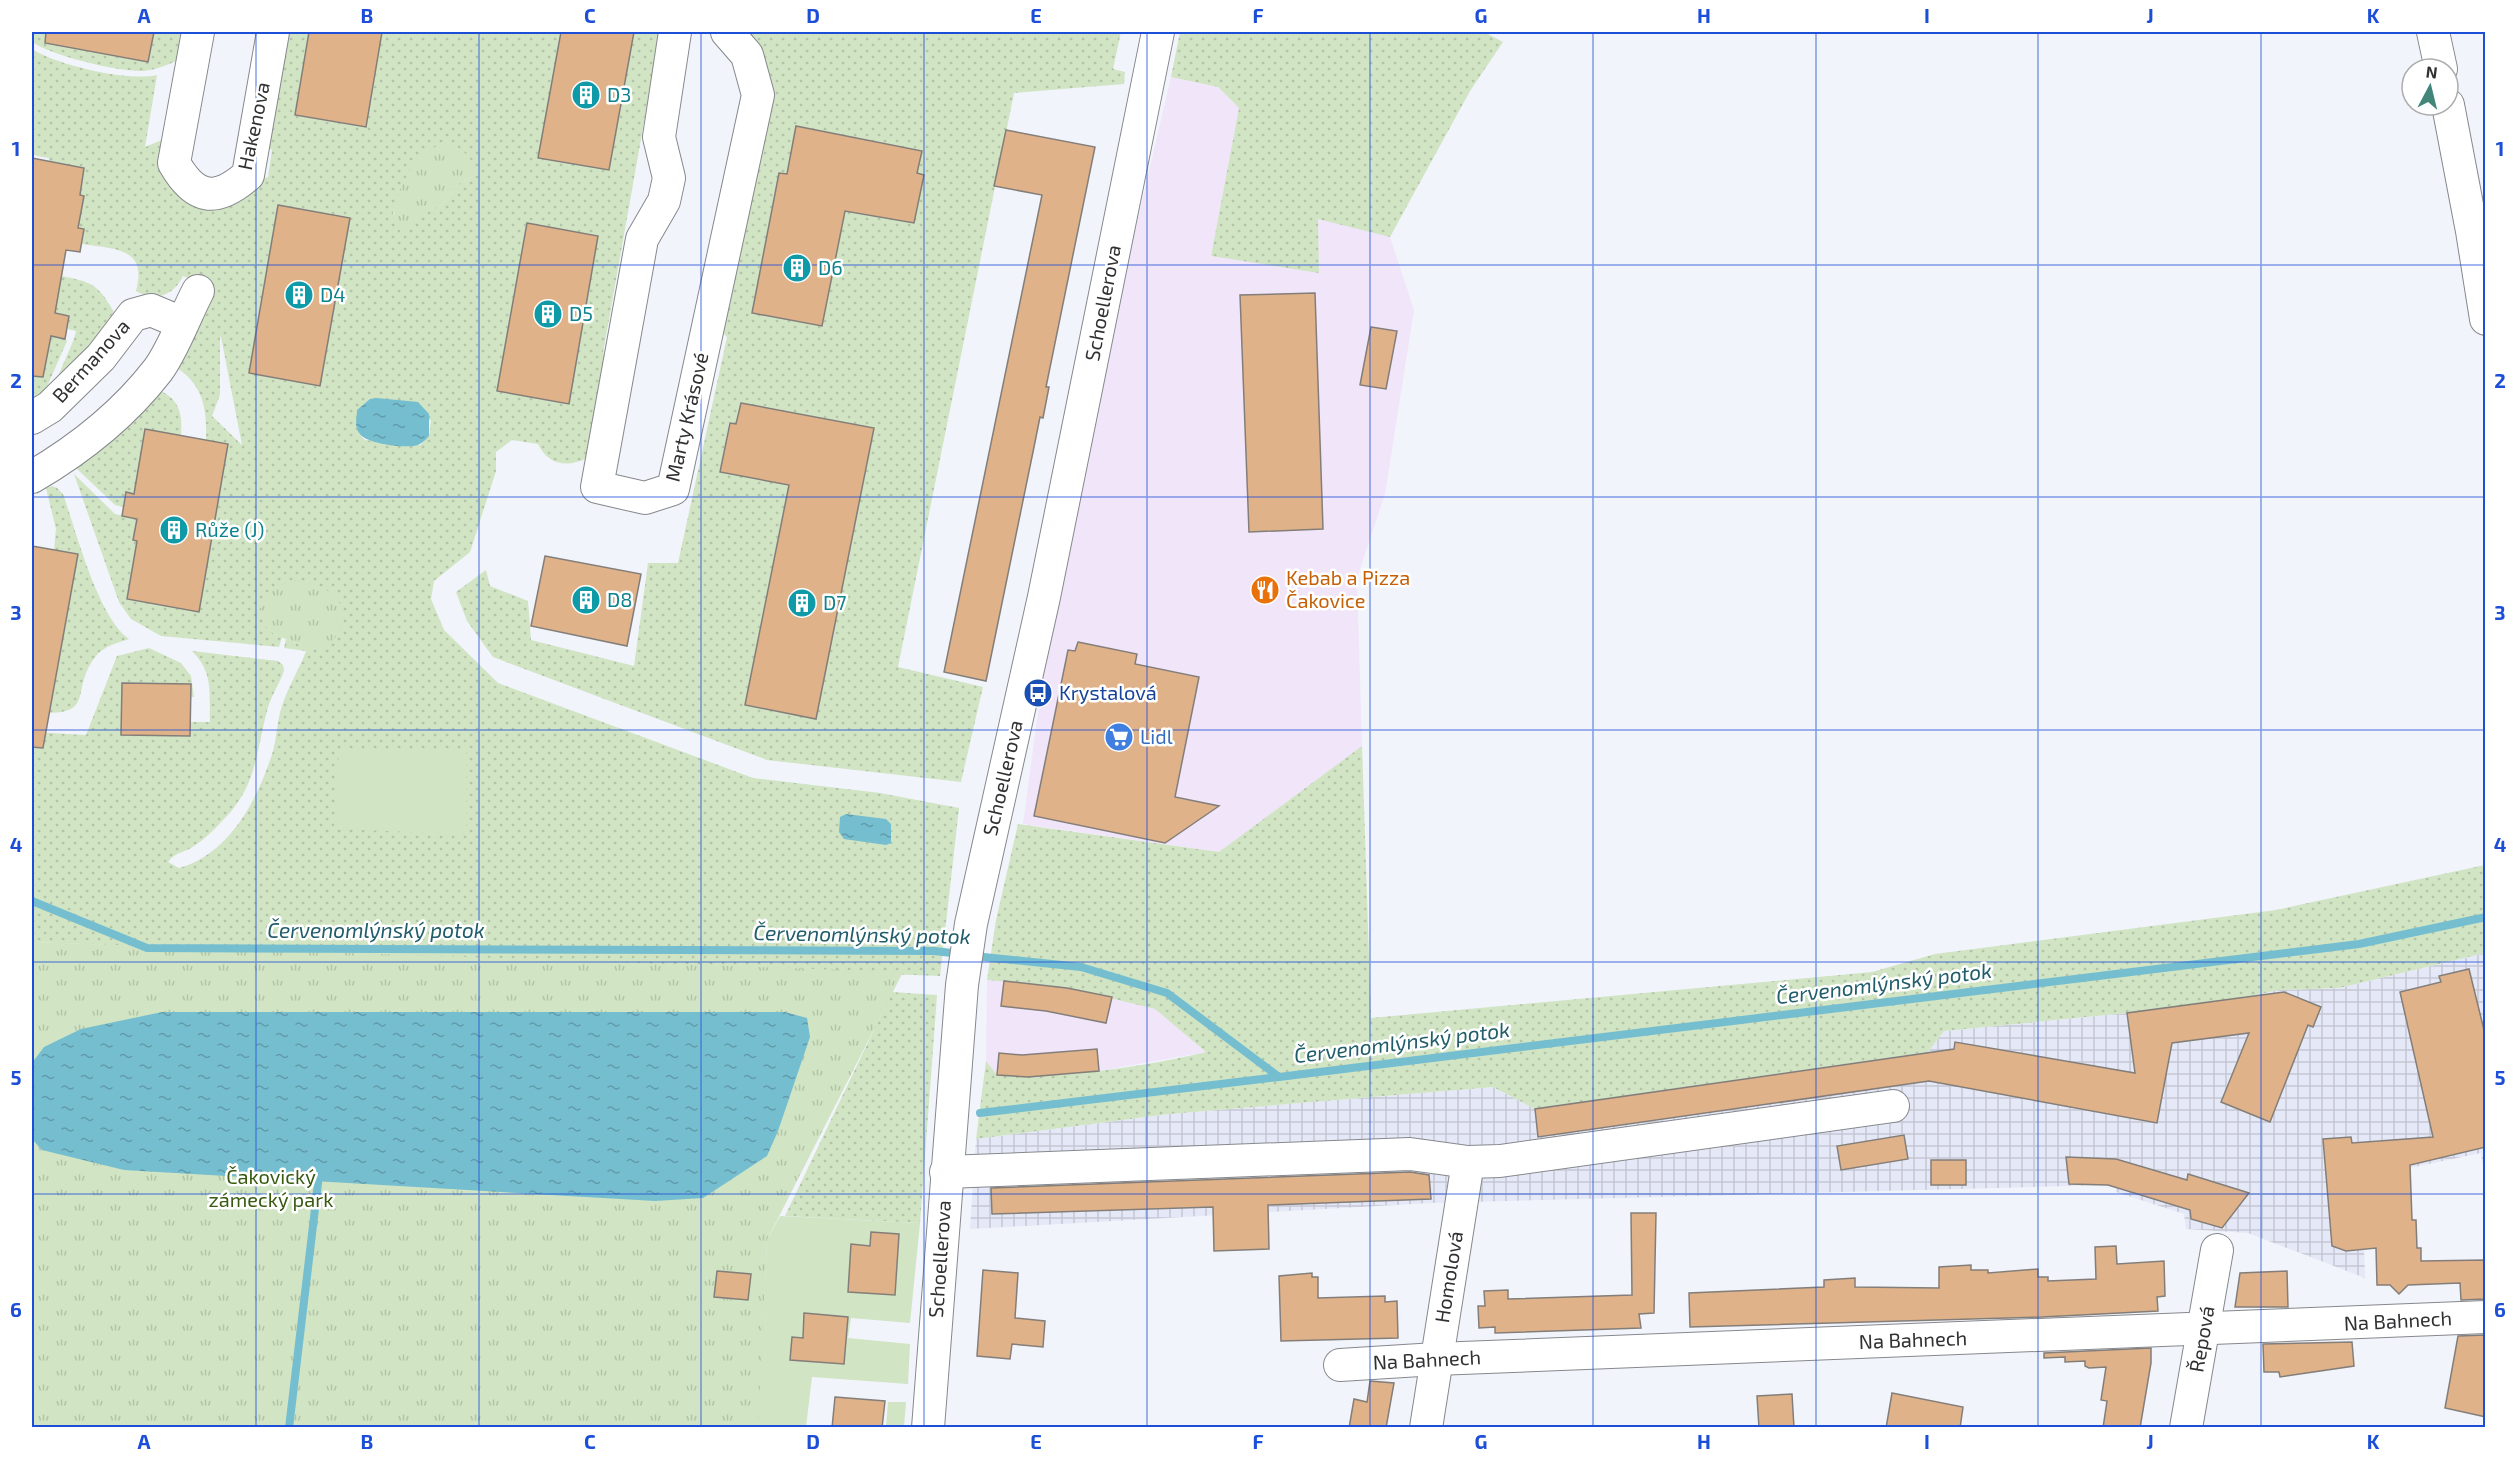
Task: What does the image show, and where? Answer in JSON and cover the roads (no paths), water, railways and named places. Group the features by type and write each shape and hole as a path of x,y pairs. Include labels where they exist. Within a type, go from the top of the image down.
{"street":[{"name":"Hakenova","path":"198,32 174,163 185,183 209,195 230,190 248,176 273,32"},
{"name":"Marty Krásové","path":"675,32 659,136 669,178 664,201 642,239 597,487 645,498 673,489 758,95 747,55 727,32"},
{"name":"Schoellerova","path":"928,1428 946,1172 962,985 971,924 1044,597 1158,32"},
{"path":"2433,32 2438,57"},
{"path":"2450,117 2486,319"},
{"path":"32,477 57,462 115,418 159,368 198,291"},
{"name":"Bermanova","path":"32,418 50,407 101,357 133,315 151,310 182,323"},
{"path":"946,1172 1410,1154 1468,1162 1512,1159 1893,1106"},
{"name":"Homolová","path":"1426,1428 1468,1162"},
{"name":"Řepová","path":"2186,1428 2217,1250"},
{"name":"Na Bahnech","path":"1340,1365 1436,1359 2486,1317"}],"water":[{"path":"370,399 418,402 429,414 429,436 418,445 413,446 387,445 363,437 357,428 357,410"},
{"path":"846,814 886,819 891,824 891,843 886,845 844,839 839,832 840,817"},
{"path":"162,1012 785,1012 807,1018 810,1037 778,1131 767,1156 703,1198 655,1201 124,1170 42,1150 32,1139 32,1063 44,1047 81,1029"}],"waterway":[{"name":"Červenomlýnský potok","path":"32,901 147,948 934,951 961,954"},
{"name":"Červenomlýnský potok","path":"974,956 1081,967 1167,993 1279,1077 2359,944 2486,917"},
{"path":"980,1113 1279,1077"},
{"path":"289,1428 319,1175 322,1173"}],"place":[{"name":"D3","path":"586,95"},
{"name":"D6","path":"797,268"},
{"name":"D4","path":"299,295"},
{"name":"D5","path":"548,314"},
{"name":"Růže (J)","path":"174,530"},
{"name":"Kebab a Pizza Čakovice","path":"1265,590"},
{"name":"D8","path":"586,600"},
{"name":"D7","path":"802,603"},
{"name":"Krystalová","path":"1038,693"},
{"name":"Lidl","path":"1119,737"}],"park label":[{"name":"Čakovický zámecký park","path":"271,1188"}]}
